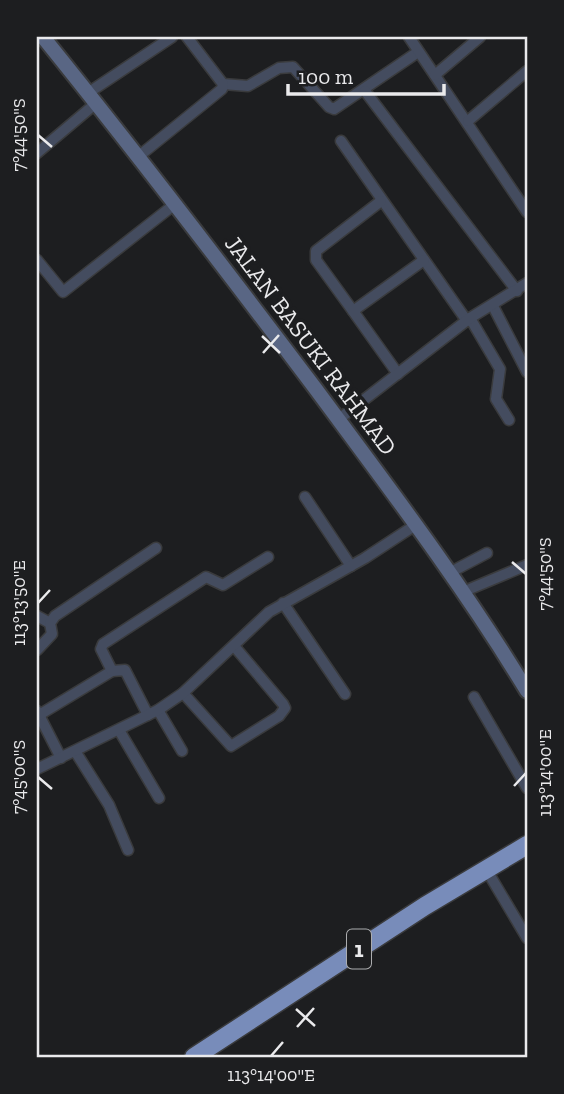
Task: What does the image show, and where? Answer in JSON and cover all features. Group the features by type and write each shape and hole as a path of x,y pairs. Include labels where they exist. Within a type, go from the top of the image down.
{"highway":[{"name":"1","path":"194,1057 527,845"}],"main road":[{"name":"JALAN BASUKI RAHMAD","path":"43,37 176,204 417,524 465,591 527,691"}],"street":[{"path":"37,153 92,98 172,37"},
{"path":"187,37 223,84 248,86 286,66 299,71 331,108 365,91 418,52"},
{"path":"409,37 527,212"},
{"path":"435,75 481,37"},
{"path":"468,121 527,71"},
{"path":"139,156 222,89 223,84"},
{"path":"365,91 517,291"},
{"path":"341,141 500,369 496,399 509,420"},
{"path":"381,201 316,251 316,260 398,374"},
{"path":"37,260 64,292 176,204"},
{"path":"353,312 424,260"},
{"path":"339,419 468,320 527,283"},
{"path":"493,306 527,372"},
{"path":"306,497 351,566"},
{"path":"37,769 119,730 183,693 283,603 351,566 417,524"},
{"path":"37,650 52,634 50,623 55,616 156,548"},
{"path":"451,572 487,553"},
{"path":"112,671 101,649 103,644 206,577 215,579 219,585 228,583 268,557"},
{"path":"465,591 527,565"},
{"path":"283,603 345,694"},
{"path":"37,617 50,623"},
{"path":"183,693 231,746 279,716 285,708 283,704 234,646"},
{"path":"61,758 38,713 112,671 125,670 182,751"},
{"path":"474,697 527,788"},
{"path":"119,730 159,798"},
{"path":"75,751 93,774 128,850"},
{"path":"486,869 527,938"}]}
